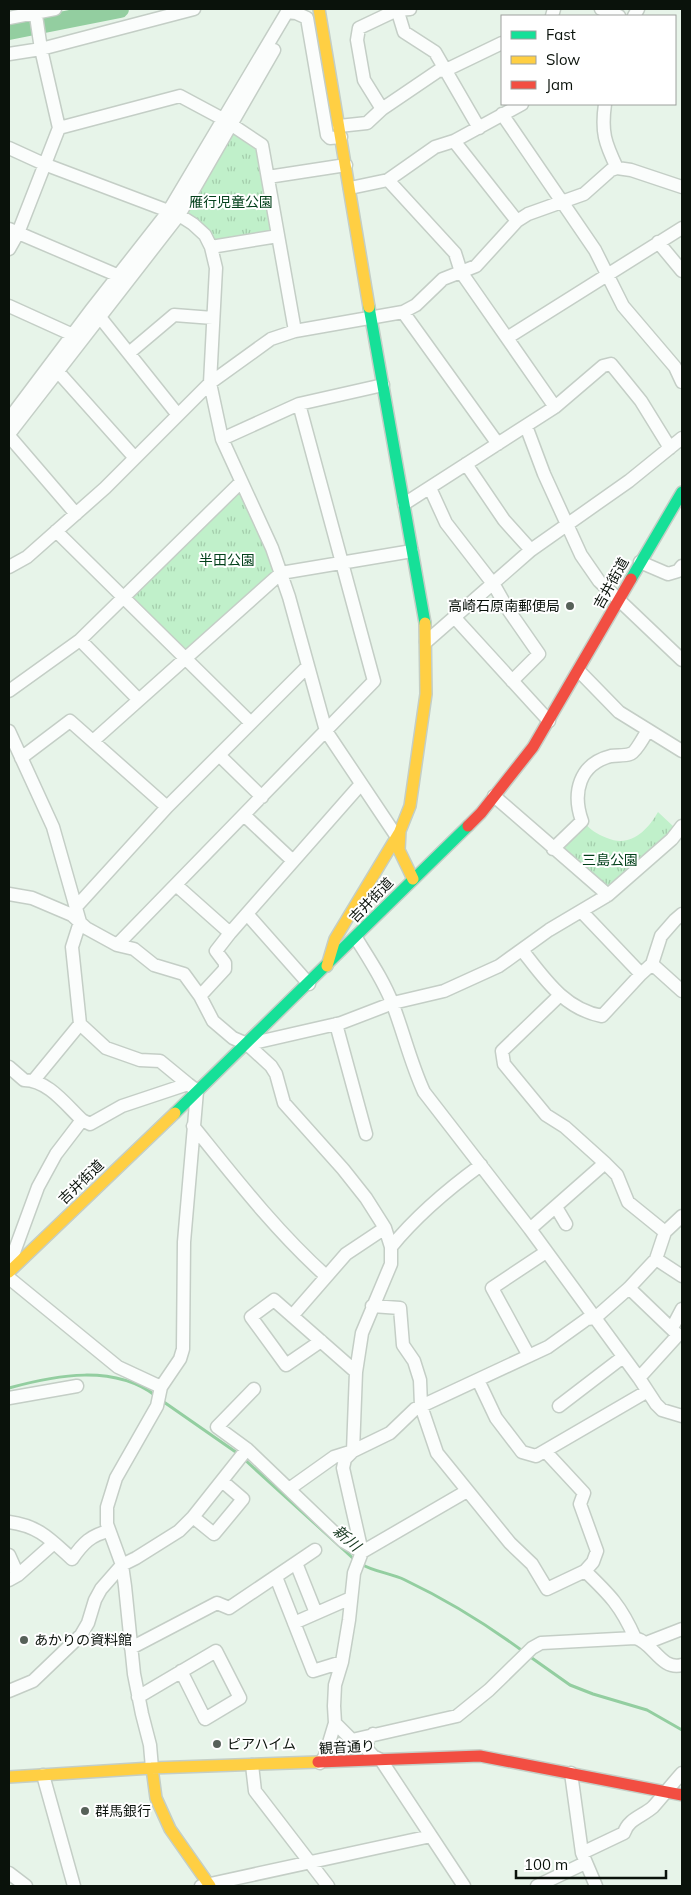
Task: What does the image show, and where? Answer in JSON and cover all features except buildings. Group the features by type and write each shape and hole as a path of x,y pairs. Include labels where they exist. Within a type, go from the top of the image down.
{"street":[{"path":"9,18 35,11 55,9"},
{"path":"9,54 42,49 194,9"},
{"path":"319,9 371,318 426,626 426,694 410,806 399,834 335,939 326,966"},
{"path":"382,109 364,80 357,40 359,28 401,9 404,32 435,52 479,128"},
{"path":"601,9 616,15"},
{"path":"9,249 14,231 59,128 35,11"},
{"path":"76,514 9,435 55,367 95,313 174,213 227,122 296,12 307,18 327,135 330,138 340,132 368,123 382,109 438,71 446,70 501,43"},
{"path":"59,128 180,96 262,144 295,331"},
{"path":"350,188 388,180 436,147 454,142 520,105"},
{"path":"605,105 602,119 604,142 616,168"},
{"path":"502,114 561,203 595,250 623,306 675,367 682,382"},
{"path":"454,142 517,221"},
{"path":"9,148 44,164 174,213 193,224 205,235 211,247 216,268 210,383 222,439 272,548 281,573 326,731 361,784 399,834 398,850 413,879"},
{"path":"268,177 346,165"},
{"path":"9,567 27,557 105,488 210,383 271,339 295,331 403,312 416,305 443,279 476,266 517,221 528,214 584,194 611,170 616,168 632,170 682,187"},
{"path":"388,180 455,253 461,272 555,407"},
{"path":"507,338 682,228"},
{"path":"14,231 123,278"},
{"path":"211,247 278,236"},
{"path":"658,242 682,271"},
{"path":"9,306 77,338"},
{"path":"403,312 498,444"},
{"path":"95,313 178,415"},
{"path":"129,353 174,315 213,318"},
{"path":"404,504 555,407 603,366 611,364 641,401 670,448"},
{"path":"9,419 55,367"},
{"path":"55,367 135,458"},
{"path":"222,439 299,404 383,384"},
{"path":"117,945 374,681 299,404"},
{"path":"526,426 544,474 585,561 599,581 682,660"},
{"path":"426,642 531,550 629,481 682,438"},
{"path":"466,464 504,520 531,550"},
{"path":"9,691 80,640 242,482"},
{"path":"430,488 446,523 494,584 507,608 539,654 512,681"},
{"name":"吉井街道","path":"9,1272 193,1088 247,1044 481,813 533,747 682,492"},
{"path":"56,532 251,723"},
{"path":"93,741 281,573 412,551"},
{"path":"640,562 668,574 678,571 682,566"},
{"path":"455,618 549,721"},
{"path":"80,640 139,700"},
{"path":"76,907 167,807 308,666"},
{"path":"579,671 619,712 682,751"},
{"path":"21,758 70,721 167,807"},
{"path":"554,849 582,821 576,797 583,776 590,768 609,757 634,752 648,730"},
{"path":"9,731 53,827 80,922 72,947 80,1024 106,1048 140,1060 160,1061 193,1088"},
{"path":"219,755 262,797"},
{"path":"200,996 225,969 225,963 216,951 361,784"},
{"path":"494,796 608,895"},
{"path":"244,815 293,861"},
{"path":"247,1044 336,1024 393,1004 444,991 498,966 549,930 608,895 672,839 682,826"},
{"path":"176,885 230,933"},
{"path":"9,894 32,898 72,915 86,928 117,945 134,949 154,965 184,974 200,996 213,1021 232,1038 247,1044 270,1066 276,1074 284,1104 349,1177 366,1198 385,1228 391,1247 391,1264 362,1333 356,1372 354,1451 345,1459 343,1468 362,1552 354,1573 342,1662 335,1686 335,1723 325,1756 320,1763"},
{"path":"581,911 641,974"},
{"path":"247,914 309,984"},
{"path":"522,950 559,996 572,1006 602,1016 652,964 661,936 682,914"},
{"path":"356,938 378,974 393,1004 424,1092 530,1229 639,1378 646,1392 662,1410 681,1414"},
{"path":"652,964 682,991"},
{"path":"559,996 502,1051 504,1064 546,1114 565,1127 617,1175 628,1202 665,1232"},
{"path":"34,1080 80,1024"},
{"path":"336,1024 366,1134"},
{"path":"10,1072 24,1080 34,1080 52,1090 82,1120 90,1124 122,1106 193,1088"},
{"path":"193,1088 193,1126 184,1242 183,1349 180,1359 161,1388 157,1406 116,1478 107,1507 107,1524 122,1565 126,1586 131,1648 138,1697 150,1745 156,1798 170,1829 207,1885 431,1836"},
{"path":"9,1266 13,1236 56,1154 82,1120"},
{"path":"193,1126 252,1200 301,1254 326,1276"},
{"path":"530,1229 605,1163"},
{"path":"391,1247 406,1229 449,1188 481,1165"},
{"path":"556,1207 566,1224"},
{"path":"289,1489 334,1457 354,1451 390,1434 415,1409 548,1347 587,1319 595,1318 629,1288 656,1259 665,1232 682,1216"},
{"path":"292,1316 346,1254 385,1228"},
{"path":"529,1356 492,1288 546,1252"},
{"path":"656,1259 682,1276"},
{"path":"9,1278 118,1367 161,1388"},
{"path":"629,1288 678,1335 639,1378"},
{"path":"321,1341 286,1366 251,1317 274,1300 321,1341 356,1372"},
{"path":"372,1306 400,1308 403,1345 414,1361 420,1380 422,1406 437,1453 510,1543 532,1564 547,1589 585,1571 594,1562 597,1551 580,1504 584,1492 546,1452"},
{"path":"672,1328 682,1309"},
{"path":"559,1406 623,1357"},
{"path":"478,1380 496,1418 522,1452 536,1456 546,1452 576,1432 646,1392"},
{"path":"9,1398 77,1386"},
{"path":"254,1389 217,1427 246,1449 343,1540 362,1552"},
{"path":"9,1691 33,1681 81,1635 88,1623 95,1600 101,1589 122,1565 179,1531 193,1517 246,1449"},
{"path":"193,1517 214,1534 243,1498 222,1481"},
{"path":"362,1552 468,1491"},
{"path":"9,1522 26,1524 41,1532 72,1559 95,1534 109,1530"},
{"path":"9,1555 13,1577 54,1543"},
{"path":"131,1648 217,1603 229,1608 315,1550"},
{"path":"296,1563 316,1613"},
{"path":"585,1571 612,1597 640,1641 670,1665 676,1667 682,1665"},
{"path":"276,1577 312,1671 342,1662"},
{"path":"294,1623 351,1598"},
{"path":"335,1723 352,1740 457,1716 489,1690 532,1648 541,1643 640,1641 682,1629"},
{"path":"138,1697 181,1671 216,1651 240,1698 205,1719 181,1671"},
{"path":"374,1734 368,1740 366,1748 373,1756 381,1760 464,1886"},
{"name":"観音通り","path":"9,1777 152,1768 480,1756 682,1795"},
{"path":"252,1764 255,1791 328,1886"},
{"path":"571,1773 583,1858 596,1886"},
{"path":"536,1886 624,1833 626,1826 653,1807 682,1773"},
{"path":"43,1775 74,1886"},
{"path":"9,1873 26,1886"}],"green space":[{"name":"雁行児童公園","path":"234,133 256,147 272,229 270,234 217,241 187,214 229,135"},
{"name":"半田公園","path":"237,492 243,496 274,567 274,571 189,649 183,649 133,600 132,595"},
{"name":"三島公園","path":"658,812 674,827 670,831 672,834 613,885 608,886 563,848 584,822 591,830 600,835 615,841 623,841 637,836 649,825"}],"waterway":[{"path":"9,31 120,9"},
{"name":"新川","path":"9,1388 65,1376 103,1376 122,1379 140,1386 156,1396"},
{"name":"新川","path":"161,1400 240,1455"},
{"name":"新川","path":"244,1459 356,1561"},
{"name":"新川","path":"361,1564 400,1578 451,1604 524,1652"},
{"name":"新川","path":"529,1656 570,1685 647,1710 682,1730"}],"traffic: fast":[{"path":"369,307 425,623"},
{"path":"631,579 682,492"},
{"path":"175,1113 468,826"}],"traffic: slow":[{"path":"319,9 369,307"},
{"path":"413,879 399,850 400,831 410,806 426,694 425,623"},
{"path":"327,966 335,939 399,833"},
{"path":"9,1272 175,1113"},
{"path":"9,1777 152,1768 318,1762"},
{"path":"152,1768 156,1798 170,1829 210,1886"}],"traffic: jam":[{"path":"468,826 481,813 533,747 631,579"},
{"path":"318,1762 480,1756 682,1795"}],"place":[{"name":"高崎石原南郵便局","path":"570,606"},
{"name":"あかりの資料館","path":"24,1640"},
{"name":"ピアハイム","path":"217,1744"},
{"name":"群馬銀行","path":"85,1811"}]}
